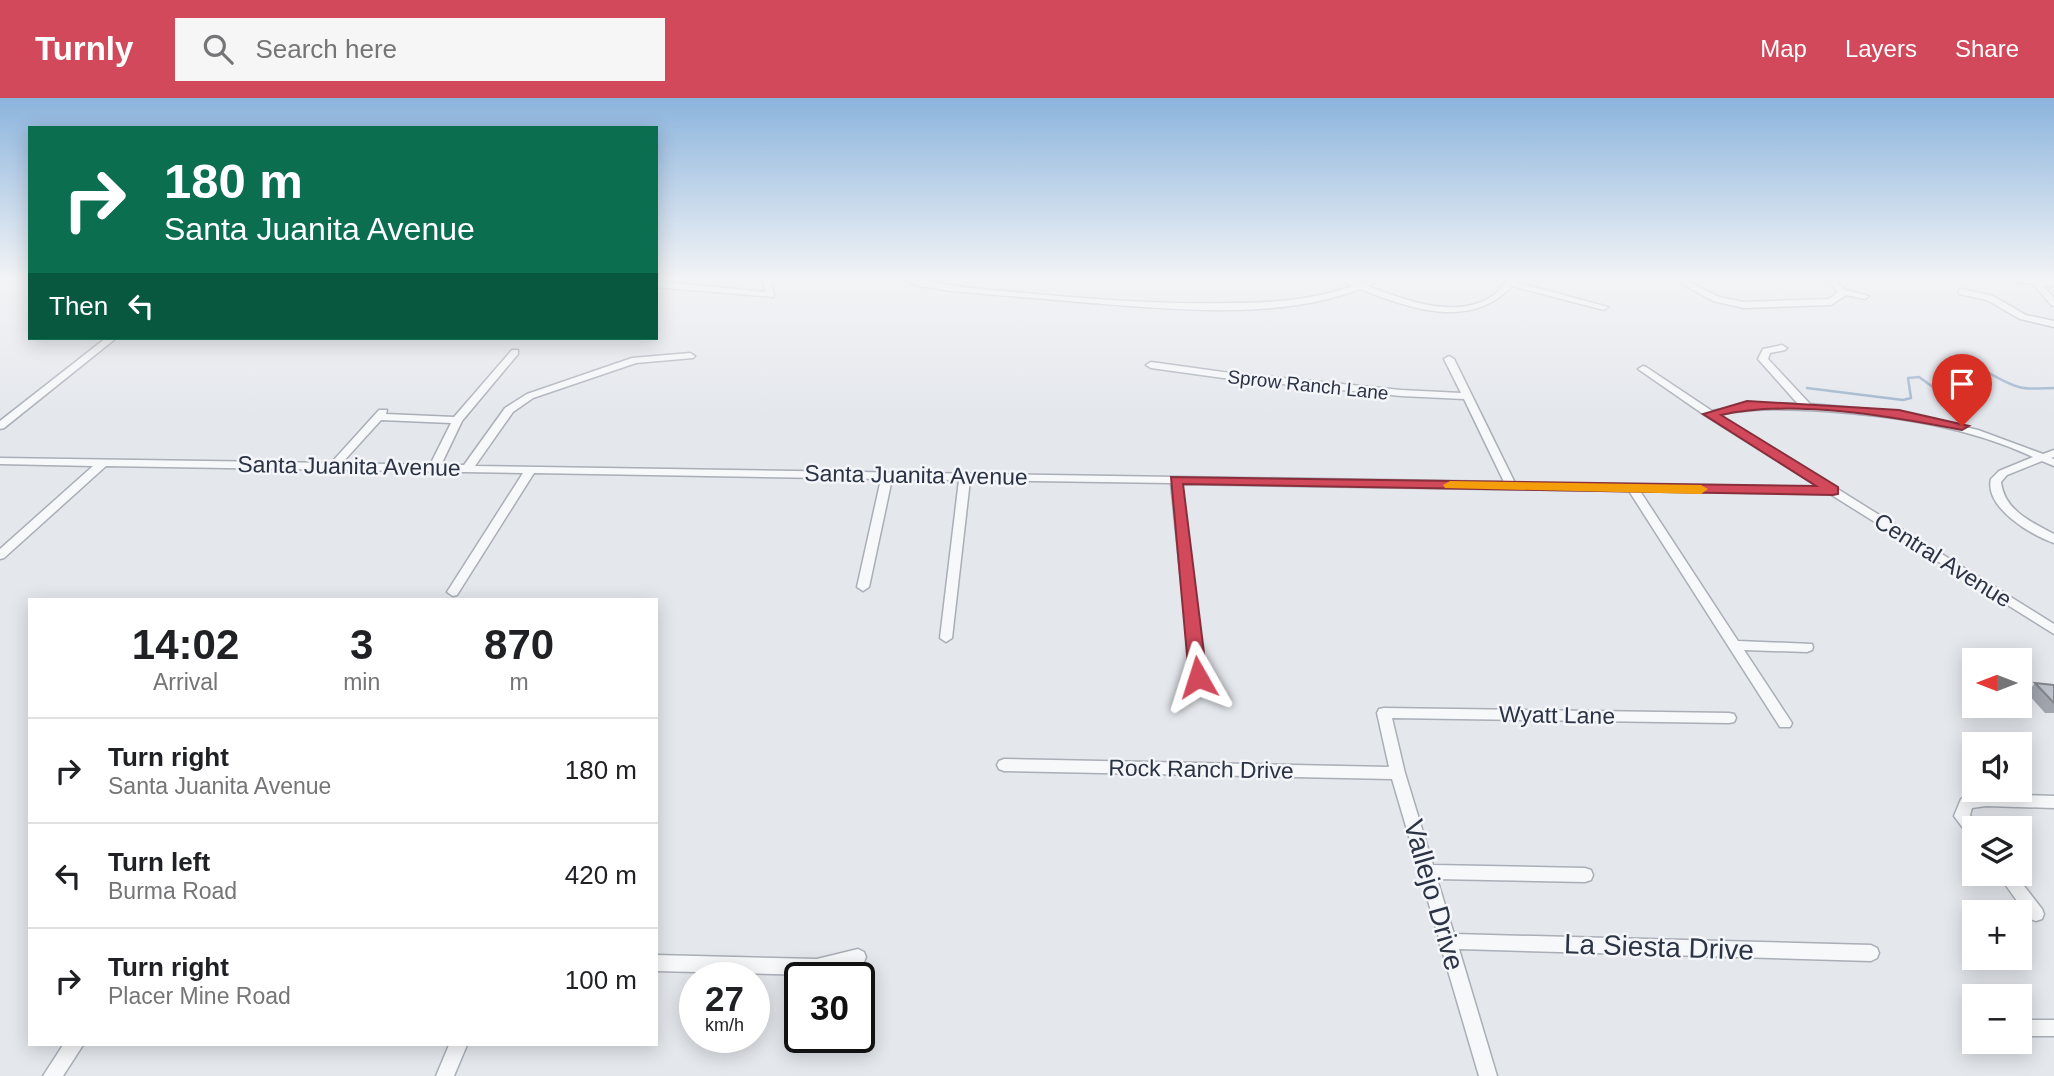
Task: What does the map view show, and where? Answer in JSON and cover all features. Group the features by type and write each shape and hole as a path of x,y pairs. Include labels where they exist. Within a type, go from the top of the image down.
{"street":[{"path":"0,426 109,340"},
{"path":"1782,348 1766,351 1763,359 1807,407"},
{"path":"434,468 457,420 515,352"},
{"path":"468,468 509,410 530,396 635,360 691,356"},
{"path":"1449,359 1513,487"},
{"name":"Sprow Ranch Lane","path":"1151,365 1196,375 1296,382 1424,396 1466,396"},
{"name":"Central Avenue","path":"1657,365 1643,369 1710,414 2054,629"},
{"path":"1710,414 1747,405 1807,407 1938,420 2048,455 2054,463"},
{"path":"334,466 382,413 457,420"},
{"path":"2048,455 2003,473 1995,481 1994,488 2008,510 2054,539"},
{"name":"Santa Juanita Avenue","path":"0,461 1833,491"},
{"path":"0,555 104,462"},
{"path":"453,592 531,469"},
{"path":"863,587 887,475"},
{"path":"946,638 965,476"},
{"path":"1176,480 1198,677"},
{"path":"1633,489 1785,723"},
{"path":"1734,645 1807,647"},
{"name":"Wyatt Lane","path":"1384,713 1729,718"},
{"name":"Vallejo Drive","path":"1384,713 1398,773 1430,873 1446,941 1488,1076"},
{"name":"Rock Ranch Drive","path":"1004,765 1398,773"},
{"path":"1962,816 1966,803 1986,800 2054,802"},
{"path":"1430,873 1585,875"},
{"path":"2015,886 2036,914"},
{"name":"La Siesta Drive","path":"1446,941 1871,953"},
{"path":"658,963 817,967 858,957"},
{"path":"2032,1028 2054,1028"},
{"path":"52,1076 73,1046"},
{"path":"445,1076 458,1046"}],"building":[{"path":"2035,683 2054,685 2054,703"}],"waterway":[{"path":"1807,388 1903,400 1911,398 1908,378 1919,377 1951,400 1978,405 1988,395 1984,387 1960,367 1977,368 2023,388 2054,388"}],"slow traffic":[{"path":"1450,485 1701,489"}],"route":[{"path":"1198,677 1176,480 1833,491 1710,414 1747,405 1776,404 1899,414 1962,426"}]}
